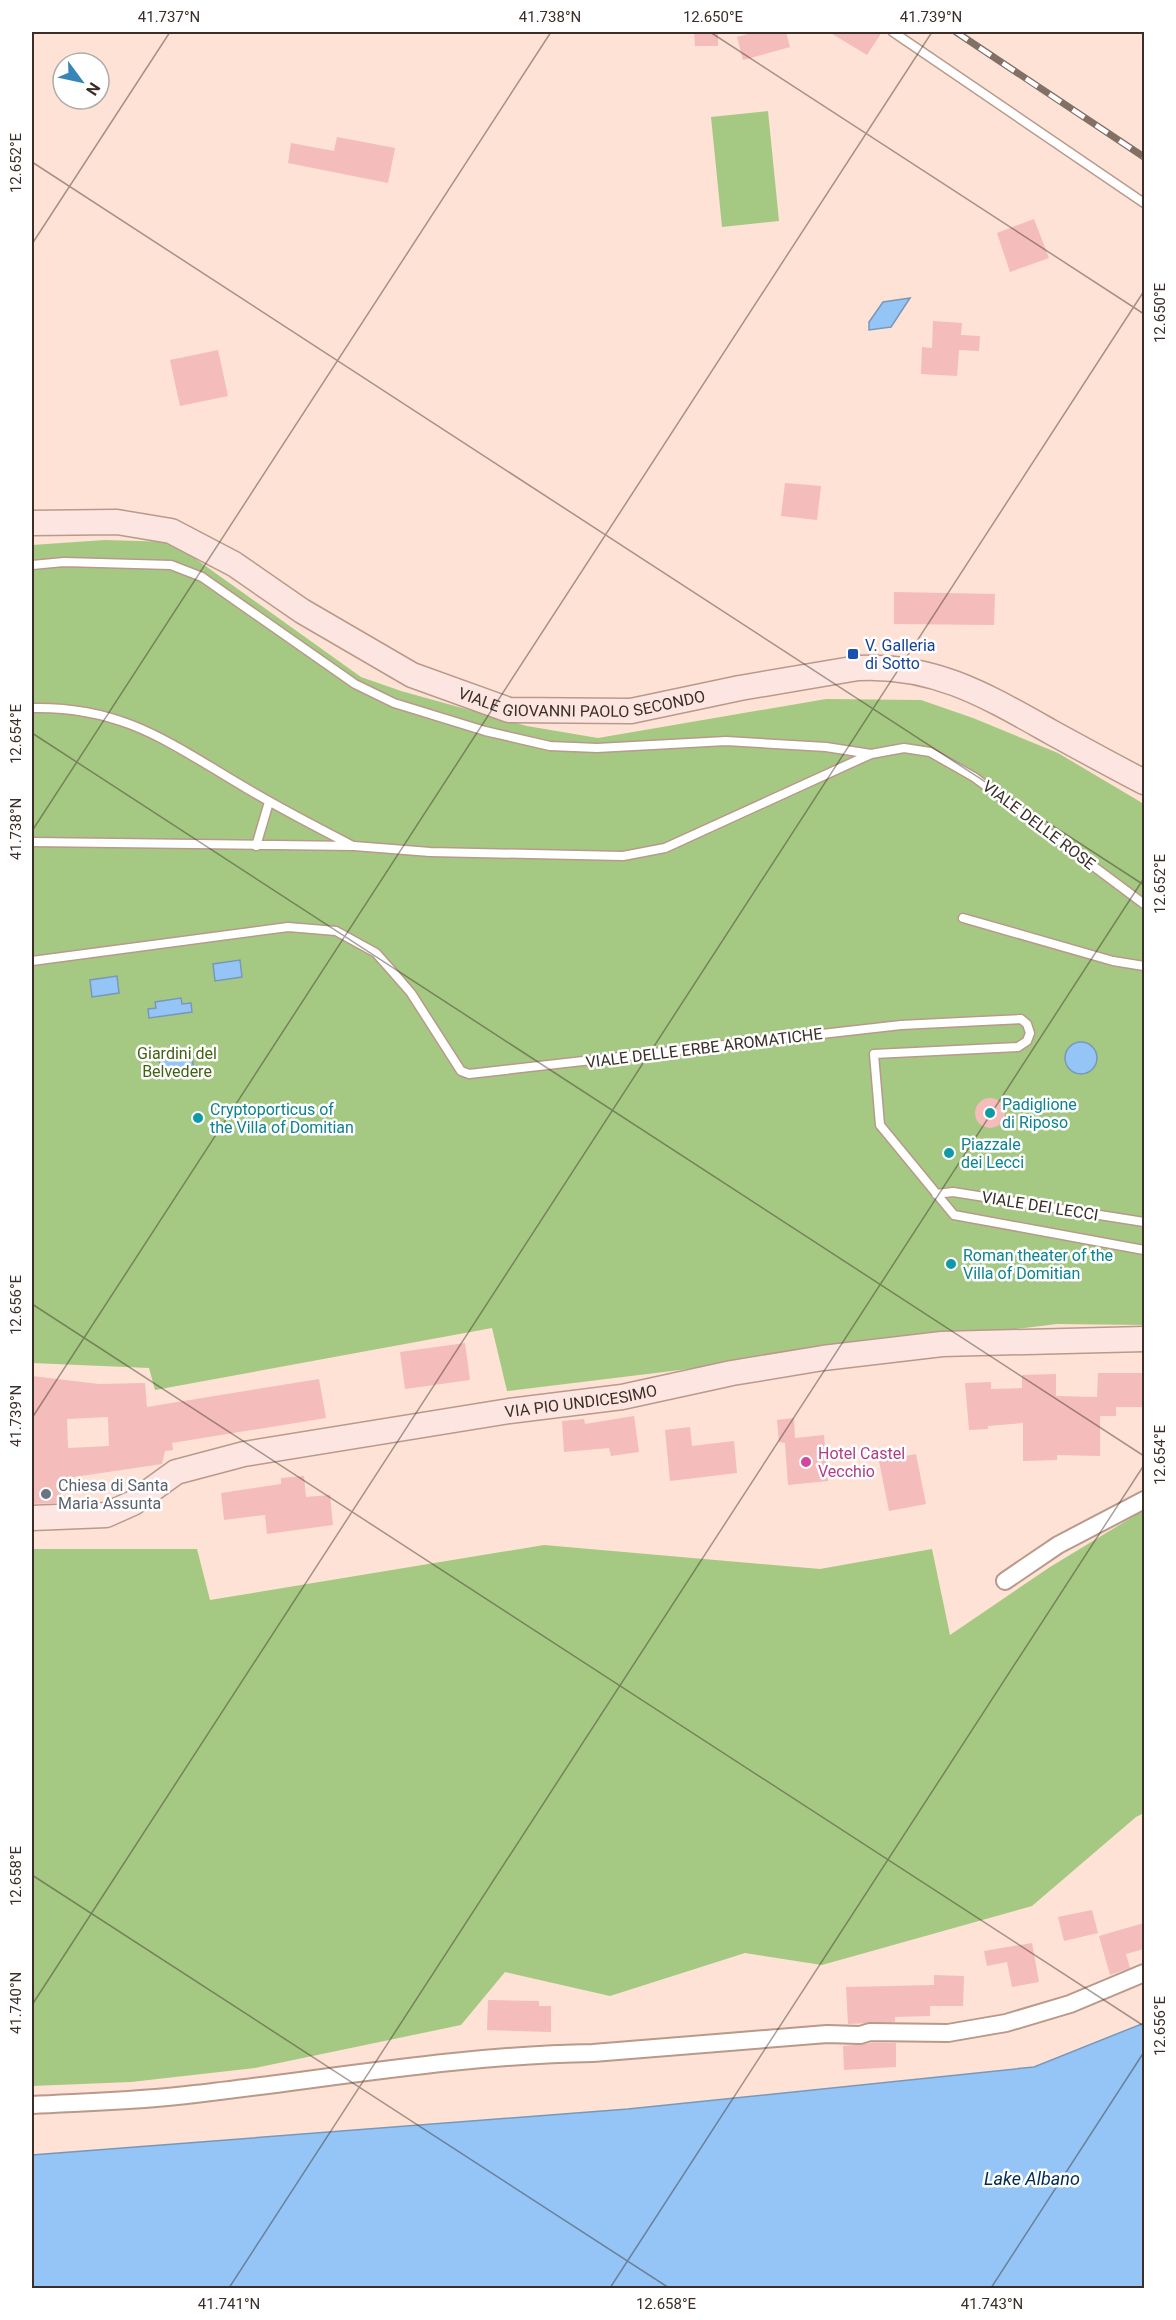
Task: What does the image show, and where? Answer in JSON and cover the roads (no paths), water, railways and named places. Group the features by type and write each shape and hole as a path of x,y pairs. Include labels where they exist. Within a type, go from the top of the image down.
{"main road":[{"name":"VIALE GIOVANNI PAOLO SECONDO","path":"32,524 117,522 171,531 234,564 302,611 412,675 509,710 631,711 740,688 858,668 912,670 951,680 995,700 1144,782"},
{"name":"VIA PIO UNDICESIMO","path":"32,1518 106,1515 133,1503 176,1472 244,1454 498,1412 622,1397 732,1373 823,1358 942,1344 1144,1339"}],"street":[{"path":"1005,1581 1058,1545 1144,1500"},
{"path":"32,2105 167,2097 436,2064 549,2054 593,2053 827,2034 948,2033 1006,2023 1070,2004 1144,1974"}],"lane":[{"path":"893,32 1144,203"},
{"path":"32,565 64,562 171,565 202,577 355,684 394,703 485,731 539,744 597,748 726,741 826,747 871,754"},
{"path":"32,708 85,711 132,723 163,738 269,802 354,846"},
{"name":"VIALE DELLE ROSE","path":"871,754 904,748 930,752 974,777 1144,904"},
{"path":"32,842 354,846 430,852 623,856 665,848 871,754"},
{"path":"256,846 269,802"},
{"path":"963,918 1113,961 1144,966"},
{"name":"VIALE DELLE ERBE AROMATICHE","path":"32,961 288,927 314,927 336,931 376,953 411,993 460,1071 469,1074 901,1025 1021,1019 1027,1024 1030,1033 1027,1041 1018,1047 874,1054 880,1125 936,1194"},
{"name":"VIALE DEI LECCI","path":"936,1194 953,1192 1144,1222"},
{"name":"VIALE DEI LECCI","path":"936,1194 954,1215 1144,1250"}],"water":[{"path":"910,298 891,327 869,330 869,322 883,302"},
{"path":"240,960 242,977 215,981 213,964"},
{"path":"117,976 119,993 92,997 90,980"},
{"path":"181,998 182,1004 191,1003 192,1012 149,1018 148,1009 156,1008 155,1002"},
{"path":"1081,1042 1092,1047 1097,1058 1092,1069 1081,1074 1070,1069 1065,1058 1070,1047"},
{"path":"192,1056 194,1071 162,1075 159,1060"},
{"name":"Lake Albano","path":"1144,2023 1144,2288 32,2288 32,2155 628,2109 1034,2067"}],"railway":[{"path":"956,32 1144,157"}],"place":[{"name":"V. Galleria di Sotto","path":"853,654"},
{"name":"Padiglione di Riposo","path":"990,1113"},
{"name":"Cryptoporticus of the Villa of Domitian","path":"198,1118"},
{"name":"Piazzale dei Lecci","path":"949,1153"},
{"name":"Roman theater of the Villa of Domitian","path":"951,1264"},
{"name":"Hotel Castel Vecchio","path":"806,1462"},
{"name":"Chiesa di Santa Maria Assunta","path":"46,1494"}],"park label":[{"name":"Giardini del Belvedere","path":"177,1062"}]}
